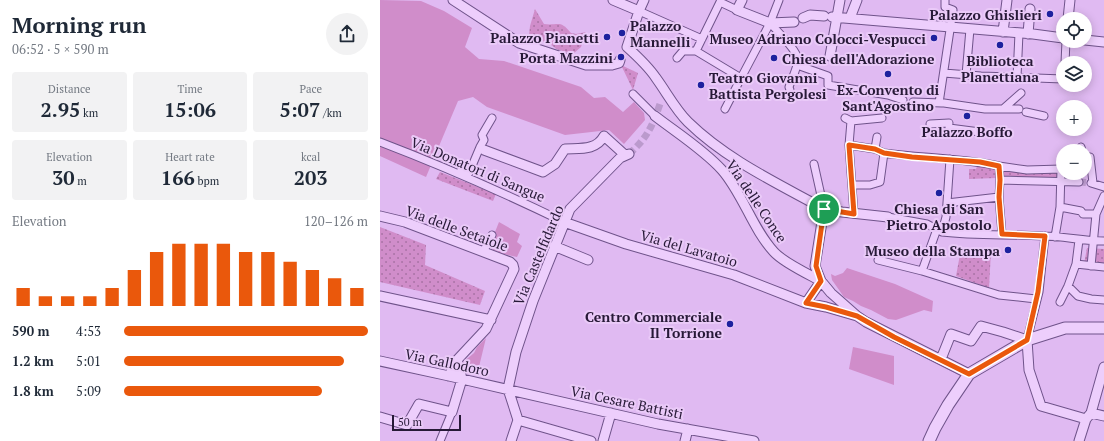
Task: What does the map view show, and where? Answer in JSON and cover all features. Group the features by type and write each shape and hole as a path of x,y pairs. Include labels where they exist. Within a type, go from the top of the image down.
{"street":[{"path":"453,0 519,43 586,65 612,65 622,56 644,0"},
{"path":"614,0 702,39"},
{"path":"737,10 742,0"},
{"path":"725,109 770,23 779,0"},
{"path":"830,57 831,17 840,0"},
{"path":"854,19 858,0"},
{"path":"942,103 944,72 953,10 945,7 945,0"},
{"path":"1003,32 1007,0"},
{"path":"696,51 718,1 770,23 794,22"},
{"path":"1068,12 1069,1"},
{"path":"1017,77 1024,34 1030,10"},
{"path":"803,18 810,15 951,27 1024,34 1056,40"},
{"path":"770,23 795,52 798,58 789,87 790,90"},
{"path":"966,75 970,29"},
{"path":"1092,41 1104,42"},
{"path":"677,58 683,51 696,51 741,78"},
{"path":"622,56 646,65 656,77 676,109 688,122 724,152 824,209 854,214 888,216 927,224 940,230 985,236 1002,234 1055,236 1079,240 1104,241"},
{"path":"797,65 828,74 828,85 888,95 902,100"},
{"path":"944,72 966,75 1056,79"},
{"path":"1004,108 1021,93"},
{"path":"633,94 655,116"},
{"path":"913,102 942,103 985,109 1019,109"},
{"path":"1026,112 1044,116"},
{"name":"Via delle Conce","path":"655,116 707,156 723,171 730,180 759,233 775,254 821,281"},
{"path":"458,173 460,170 469,173 482,148 484,140 482,135 492,118"},
{"path":"854,214 848,120 882,118"},
{"path":"930,124 980,132"},
{"name":"Via Castelfidardo","path":"482,148 543,172 555,164 565,149 592,147 601,141 604,136 627,154 620,158 570,209 530,308 516,352 508,389"},
{"path":"875,149 876,137"},
{"name":"Via Donatori di Sangue","path":"380,142 458,173 564,222"},
{"path":"849,145 875,149 884,153 912,157 980,162 1027,170 1061,169 1060,207 1055,236"},
{"path":"852,185 870,185 880,182 884,153"},
{"path":"922,271 946,217 950,159"},
{"path":"814,164 824,209 816,266 821,281 831,293 857,316 888,334 969,374"},
{"path":"999,166 999,197 1002,234"},
{"path":"1000,180 1080,182"},
{"path":"1092,180 1092,183 1104,187"},
{"path":"1091,266 1096,214 1104,196"},
{"path":"947,203 999,197"},
{"path":"1060,207 1081,211 1083,214 1096,214"},
{"name":"Via delle Setaiole","path":"380,216 405,222 510,262 513,265 514,269 486,329 457,360 449,376"},
{"name":"Via del Lavatoio","path":"564,222 626,244 734,275 806,303 857,316"},
{"path":"483,252 492,235"},
{"path":"1045,236 1038,292 1027,340 1029,370 1041,406 1089,416 1104,416"},
{"path":"1060,302 1076,264 1079,240"},
{"path":"554,246 588,260"},
{"path":"878,260 922,271 999,295 1036,299"},
{"path":"1076,264 1104,267"},
{"path":"806,303 821,281"},
{"path":"1068,286 1078,296 1091,300 1104,300"},
{"path":"380,296 491,320"},
{"path":"941,359 951,334 971,341 981,326 1027,340"},
{"path":"929,441 935,428 969,374 1027,340 1065,328 1104,328"},
{"path":"440,441 452,412 462,379 457,360"},
{"name":"Via Gallodoro","path":"380,361 508,389"},
{"path":"1079,441 1089,416 1104,366"},
{"path":"508,389 518,420 512,441"},
{"name":"Via Cesare Battisti","path":"508,389 658,424 740,440 754,441"},
{"path":"380,416 407,425 419,404 452,412"},
{"path":"603,441 611,414"},
{"path":"518,420 591,441"},
{"path":"934,441 935,428"},
{"path":"685,441 688,429"}],"shaded area":[{"path":"380,0 421,1 444,11 472,28 465,47 479,59 504,61 581,87 594,98 605,97 623,112 634,102 644,113 645,120 624,144 609,130 565,135 487,107 473,97 458,101 426,177 380,156"},
{"path":"535,9 544,24 559,24 564,26 571,33 576,34 586,32 581,47 573,54 556,49 548,43 529,35"},
{"path":"621,65 638,73 633,90"},
{"path":"978,164 994,167 996,178 969,179 969,169 976,169"},
{"path":"1001,168 1056,171 1056,180 1002,178"},
{"path":"440,172 496,194 493,201 436,179"},
{"path":"499,222 520,234 517,242 522,246 517,257 506,255 489,247"},
{"path":"380,227 426,245 425,265 485,291 480,305 380,282"},
{"path":"1087,248 1104,249 1104,266 1084,264"},
{"path":"961,249 991,251 989,288 956,276"},
{"path":"847,268 895,284 933,301 932,312 924,310 896,320 888,319 861,306 844,297 832,280 831,274 835,276 843,273"},
{"path":"486,338 477,375 468,374 462,363 474,353 477,347"},
{"path":"853,347 894,356 894,385 849,369"}],"tunnel":[{"path":"629,154 645,137 660,104"},
{"path":"1079,182 1091,183"}],"place":[{"name":"Palazzo Ghislieri","path":"1050,14"},
{"name":"Palazzo Mannelli","path":"622,33"},
{"name":"Palazzo Pianetti","path":"607,37"},
{"name":"Museo Adriano Colocci-Vespucci","path":"934,38"},
{"name":"Biblioteca Planettiana","path":"1000,45"},
{"name":"Porta Mazzini","path":"621,57"},
{"name":"Chiesa dell'Adorazione","path":"774,58"},
{"name":"Ex-Convento di Sant'Agostino","path":"888,74"},
{"name":"Teatro Giovanni Battista Pergolesi","path":"701,85"},
{"name":"Palazzo Boffo","path":"967,116"},
{"name":"Chiesa di San Pietro Apostolo","path":"939,193"},
{"name":"Museo della Stampa","path":"1008,250"},
{"name":"Centro Commerciale Il Torrione","path":"730,324"}],"route":[{"path":"849,145 875,149 884,153 912,157 980,162 999,166 999,197 1002,234 1045,236 1038,292 1027,340 969,374 894,337 857,316 806,303 821,281 816,266 824,209 854,214 849,145"}]}
